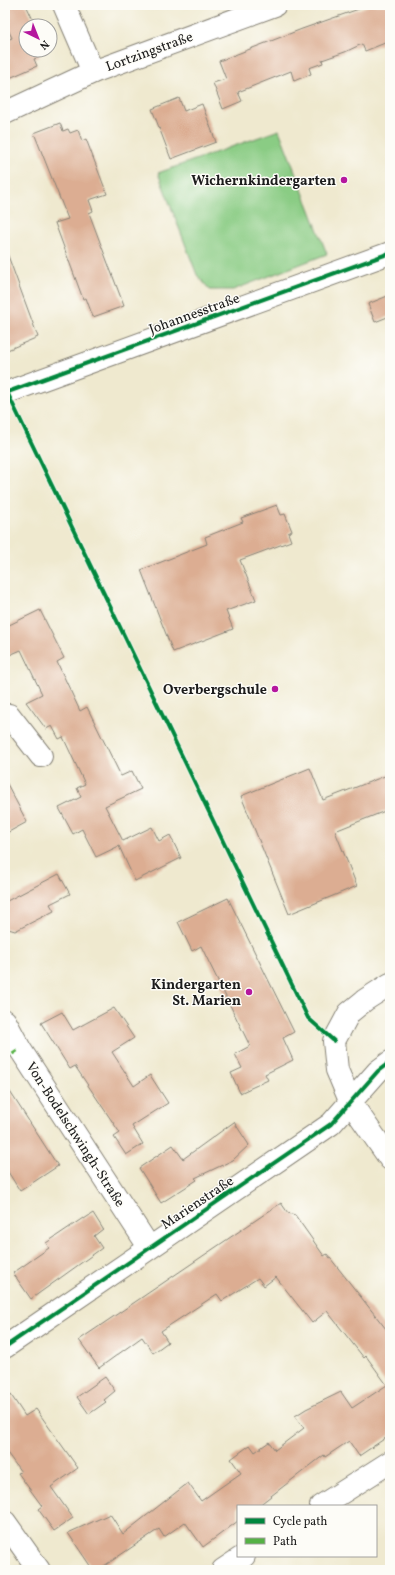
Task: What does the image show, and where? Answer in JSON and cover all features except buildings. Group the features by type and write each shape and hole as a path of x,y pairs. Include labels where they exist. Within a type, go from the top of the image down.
{"street":[{"name":"Lortzingstraße","path":"64,5 93,72 275,5"},
{"path":"5,113 93,72"},
{"name":"Johannesstraße","path":"5,393 390,253"},
{"path":"5,719 9,715 41,756"},
{"path":"390,984 365,1000 349,1013 334,1041 337,1070 351,1103 390,1158"},
{"name":"Von-Bodelschwingh-Straße","path":"5,1021 20,1049 150,1247"},
{"name":"Marienstraße","path":"5,1347 331,1124 378,1071 390,1062"},
{"path":"323,1505 390,1462"},
{"path":"5,1522 39,1570"},
{"path":"223,1570 242,1557"}],"green space":[{"path":"279,130 327,254 233,290 210,290 197,275 158,173"}],"marked path":[{"path":"5,1059 20,1049"}],"cycle path":[{"path":"5,393 390,253"},
{"path":"7,392 308,1018 334,1041"},
{"path":"5,1347 331,1124 378,1071 390,1062"}],"place":[{"name":"Wichernkindergarten","path":"344,180"},
{"name":"Overbergschule","path":"275,689"},
{"name":"Kindergarten St. Marien","path":"249,992"}]}
